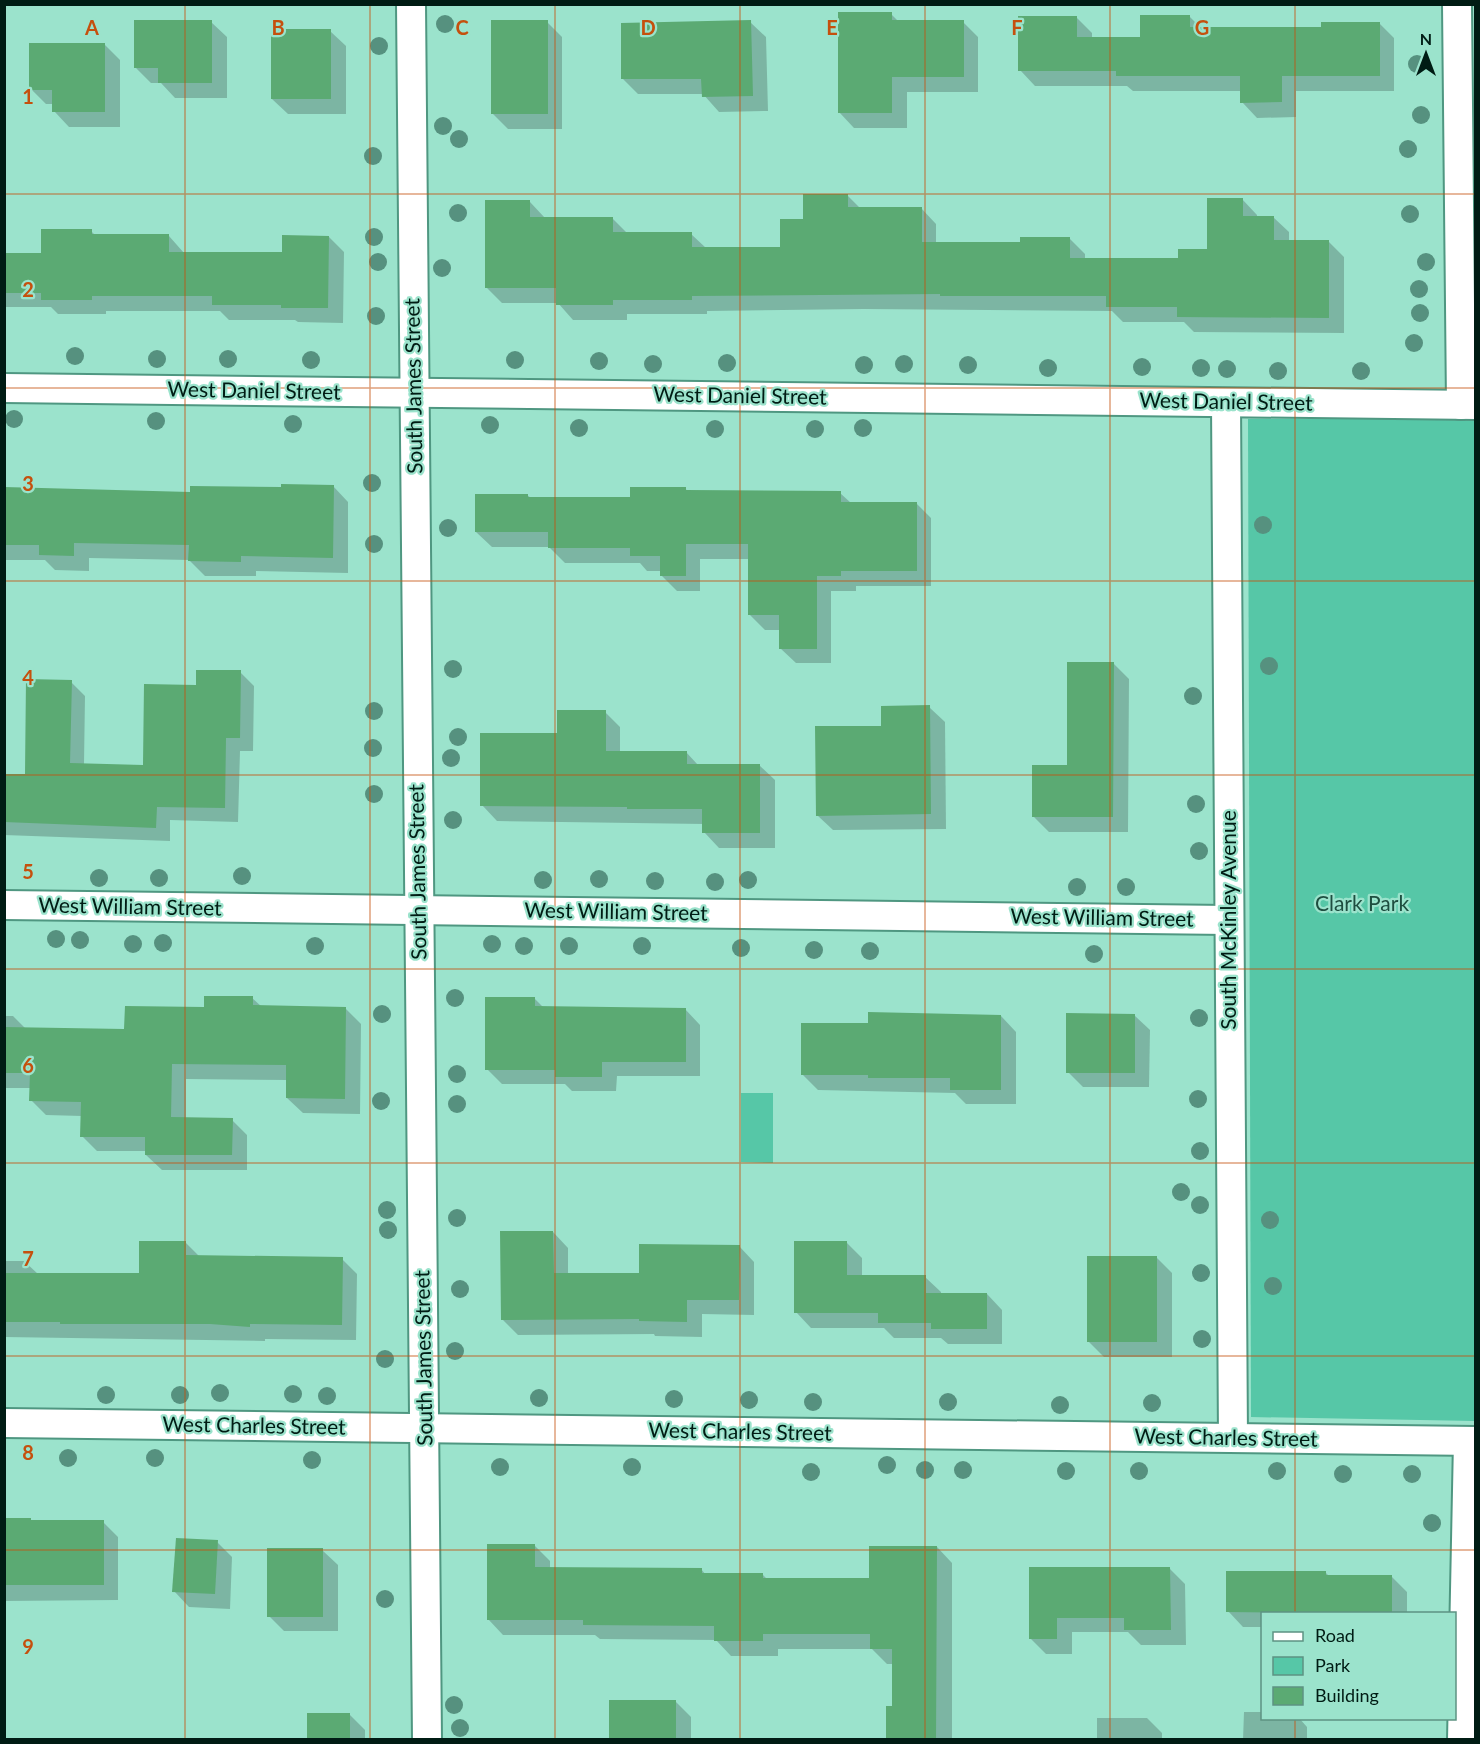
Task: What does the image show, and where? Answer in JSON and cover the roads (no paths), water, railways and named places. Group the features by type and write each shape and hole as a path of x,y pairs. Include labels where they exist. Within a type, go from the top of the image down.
{"street":[{"name":"South James Street","path":"411,4 427,1740"},
{"path":"1457,4 1468,405"},
{"name":"West Daniel Street","path":"4,388 1468,405"},
{"name":"South McKinley Avenue","path":"1226,403 1233,1438"},
{"name":"West William Street","path":"4,905 1228,920"},
{"name":"West Charles Street","path":"4,1423 1472,1441"},
{"path":"1462,1740 1472,1441"}],"park label":[{"name":"Clark Park","path":"1362,904"}]}
